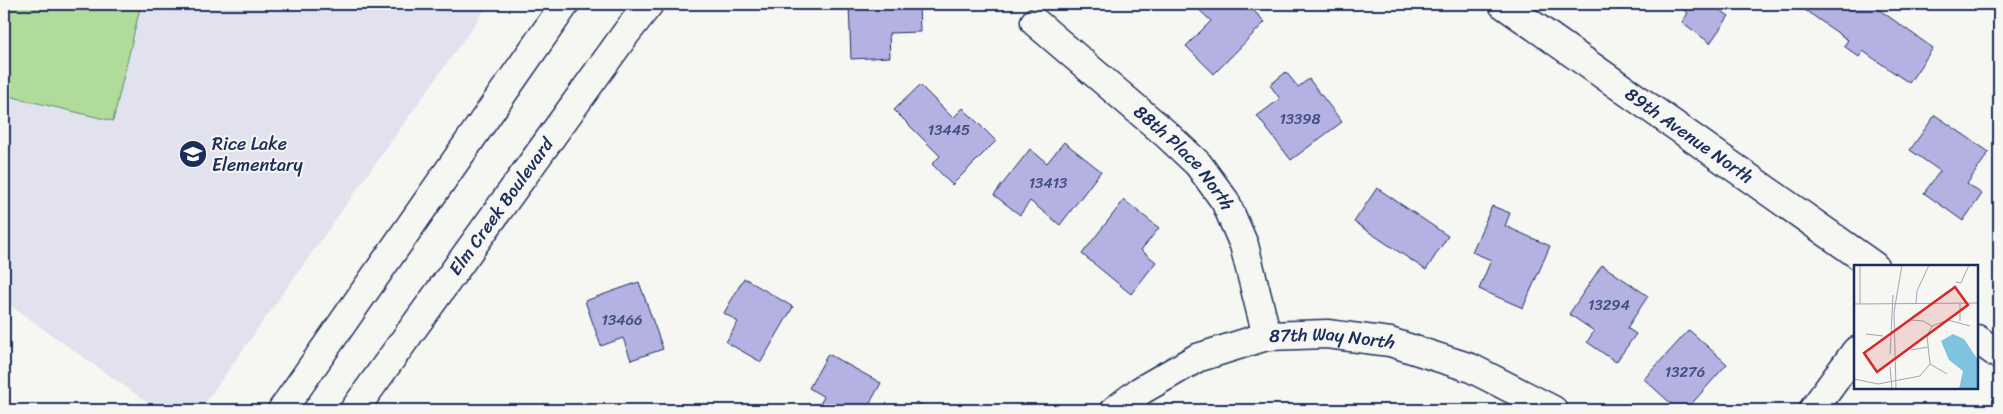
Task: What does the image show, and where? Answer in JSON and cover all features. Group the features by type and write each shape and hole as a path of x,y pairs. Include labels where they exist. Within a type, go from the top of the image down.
{"street":[{"path":"282,410 565,4"},
{"name":"Elm Creek Boulevard","path":"354,410 626,32 649,4"},
{"name":"89th Avenue North","path":"1503,4 1873,265"},
{"name":"88th Place North","path":"1035,22 1166,134 1198,164 1225,201 1244,245 1267,336"},
{"name":"87th Way North","path":"1115,410 1140,391 1197,358 1267,336 1326,334 1390,342 1471,368 1553,410"},
{"path":"1978,340 1999,355"},
{"path":"1813,410 1854,354"}],"shaded area":[{"name":"Rice Lake Elementary","path":"4,4 489,4 200,410 158,410 4,301"}],"green space":[{"path":"4,4 141,4 113,121 4,95"}],"building":[{"path":"849,4 919,4 920,32 889,33 890,57 851,59"},
{"path":"1193,4 1247,4 1265,22 1214,74 1186,46 1211,21"},
{"path":"1675,4 1719,4 1716,7 1729,16 1710,43 1682,22 1688,13"},
{"path":"1810,4 1871,4 1933,48 1909,83 1863,51 1859,57 1844,46 1848,40 1805,10"},
{"path":"1286,72 1298,87 1309,79 1342,122 1291,160 1257,116 1280,99 1270,85"},
{"path":"920,85 953,118 963,108 996,141 952,185 932,164 940,156 894,110"},
{"path":"1935,115 1989,152 1967,184 1982,194 1963,221 1924,193 1940,171 1910,150"},
{"path":"1064,142 1101,171 1060,225 1030,201 1020,215 994,195 1030,149 1047,163"},
{"path":"1377,188 1448,236 1426,270 1354,222"},
{"path":"1124,200 1159,228 1141,250 1156,262 1131,294 1082,254"},
{"path":"1492,206 1510,213 1505,226 1550,246 1523,308 1479,289 1491,260 1472,252"},
{"path":"1602,265 1648,296 1627,328 1636,334 1616,362 1587,342 1594,331 1569,314"},
{"path":"744,278 793,307 761,362 726,342 738,322 724,313"},
{"path":"639,282 663,349 631,360 623,338 601,346 585,301"},
{"path":"1689,330 1727,364 1686,410 1678,410 1644,379"},
{"path":"828,354 881,383 866,410 817,409 824,397 809,388"},
{"path":"916,402 933,410 912,410"}],"place":[{"name":"Rice Lake Elementary","path":"193,154"}]}
